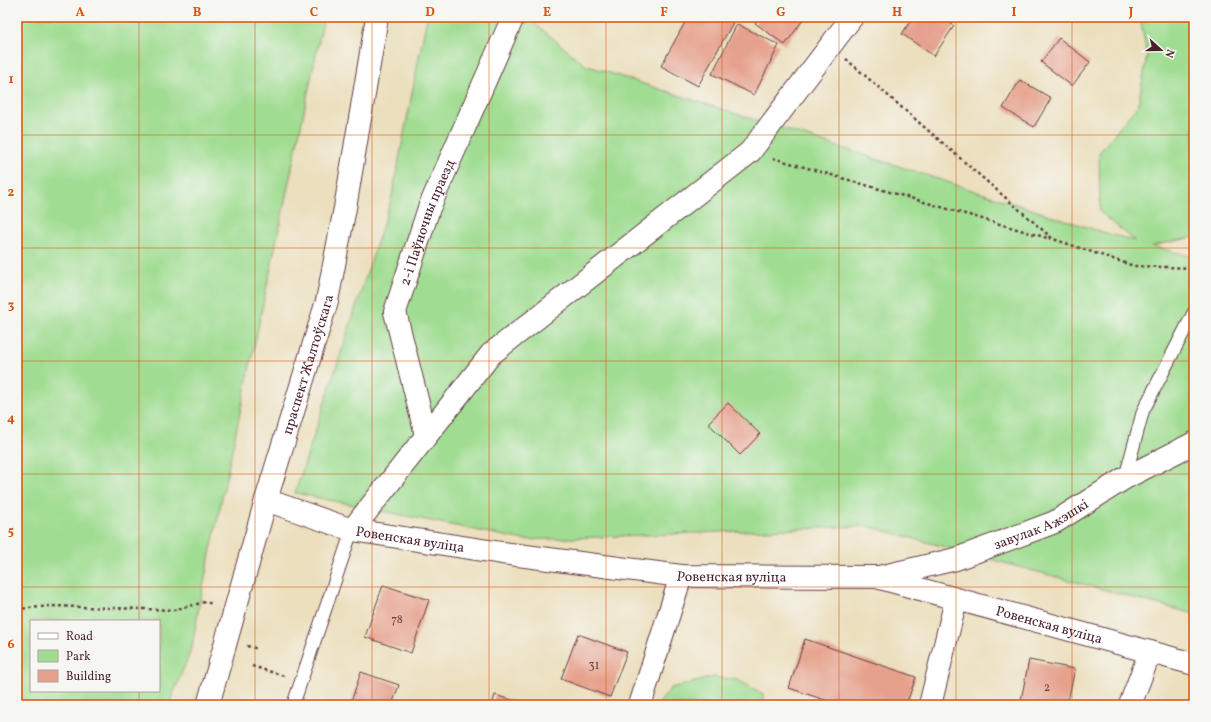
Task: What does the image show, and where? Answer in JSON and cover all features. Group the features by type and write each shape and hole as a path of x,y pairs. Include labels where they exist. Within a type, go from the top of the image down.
{"street":[{"name":"праспект Жалтоўскага","path":"208,705 266,500 327,301 345,208 377,17"},
{"name":"2-і Паўночны праезд","path":"426,435 395,312 429,208 513,17"},
{"path":"352,530 490,354 750,152 852,17"},
{"name":"завулак Ажэшкі","path":"876,577 956,559 1056,522 1125,478 1194,443"},
{"name":"Ровенская вуліца","path":"266,500 352,530 502,554 681,576 876,577 1194,664"},
{"path":"640,705 681,576"},
{"path":"930,705 956,600"},
{"path":"1130,705 1150,652"}],"lane":[{"path":"1125,478 1143,411 1194,312"},
{"path":"293,705 352,530"}],"path":[{"path":"831,45 1053,239"},
{"path":"750,152 1053,239 1134,266 1194,268"},
{"path":"17,608 51,606 174,610 205,602"},
{"path":"252,666 302,681"}],"green space":[{"path":"17,17 324,17 199,606 192,647 169,705 17,705"},
{"path":"427,17 527,17 585,65 1099,231 1135,241 1100,212 1099,153 1138,105 1147,56 1140,17 1194,17 1194,237 1152,246 1194,257 1194,614 867,526 524,540 295,493 391,200"},
{"path":"714,677 738,680 763,694 765,705 658,705 671,688"}],"building":[{"path":"688,17 736,17 698,86 661,66"},
{"path":"759,17 805,17 785,45 755,23"},
{"path":"913,17 941,17 954,26 934,56 902,34"},
{"path":"737,24 779,45 754,95 712,74"},
{"path":"1059,38 1090,62 1072,86 1041,62"},
{"path":"1020,80 1051,98 1034,127 1003,108"},
{"path":"728,403 760,434 740,455 708,423"},
{"path":"383,585 429,600 411,653 365,637"},
{"path":"578,634 627,652 610,697 561,679"},
{"path":"805,639 916,677 906,705 840,705 789,688"},
{"path":"1029,660 1075,669 1067,705 1020,705"},
{"path":"361,672 399,685 392,705 350,705"},
{"path":"495,695 517,702 516,705 492,705"}]}
